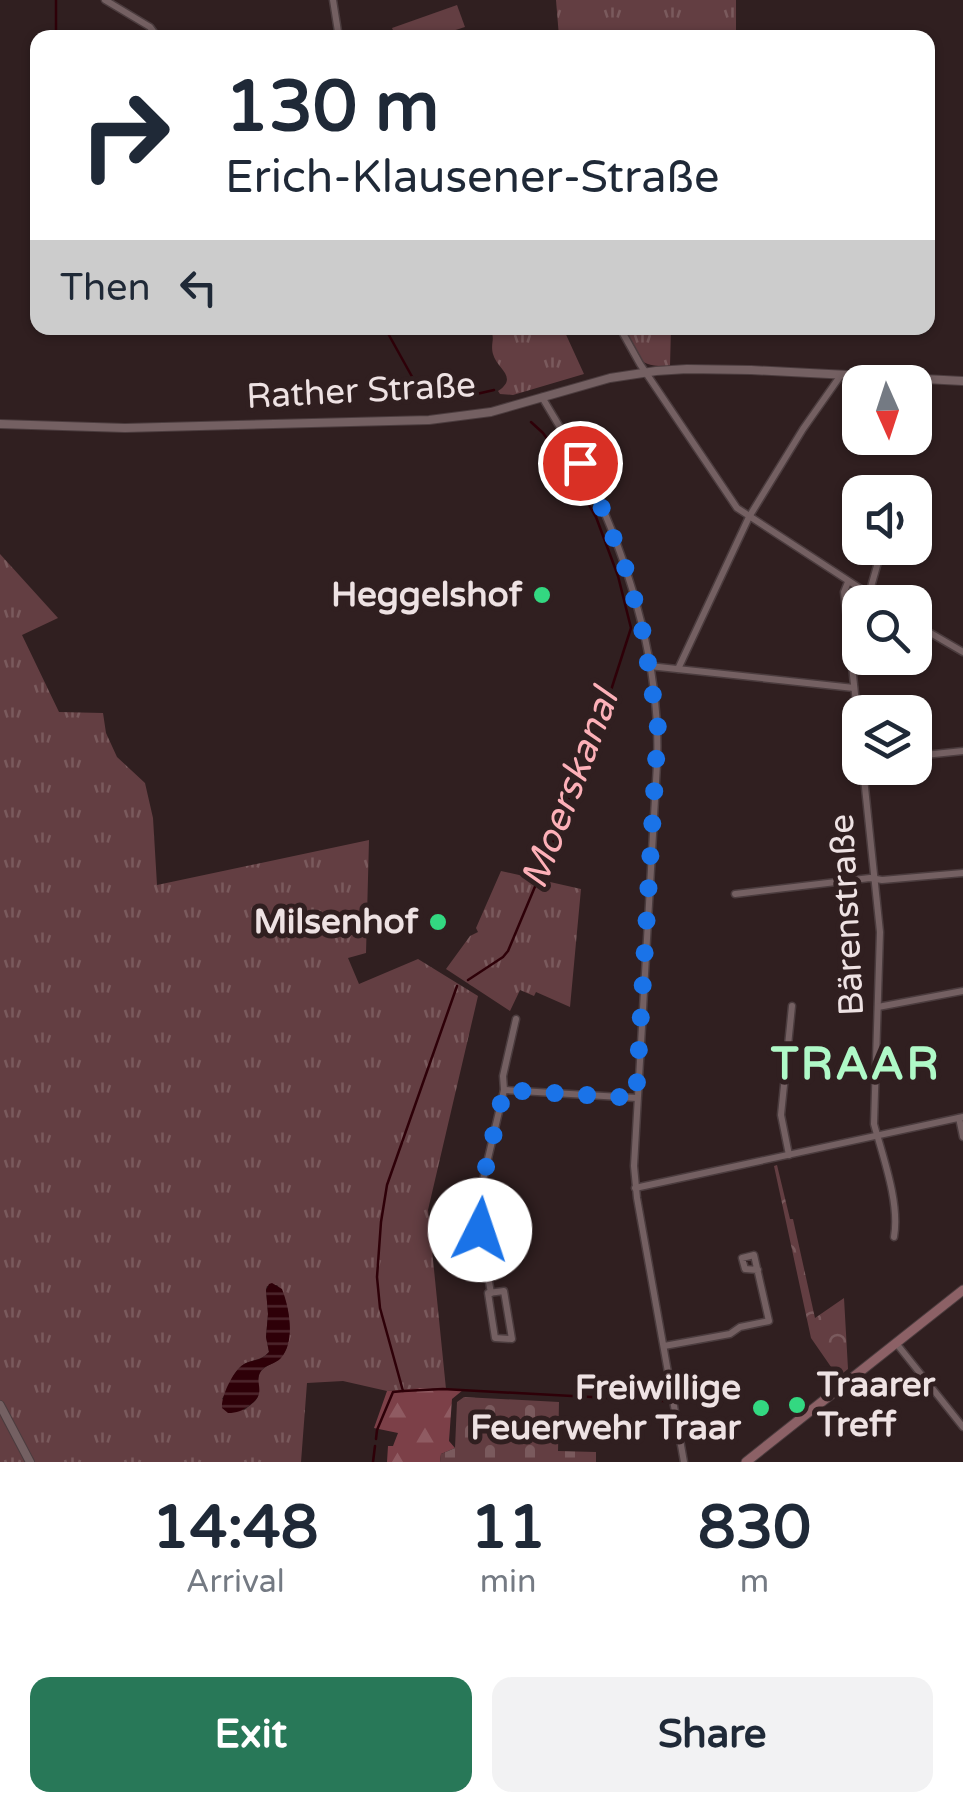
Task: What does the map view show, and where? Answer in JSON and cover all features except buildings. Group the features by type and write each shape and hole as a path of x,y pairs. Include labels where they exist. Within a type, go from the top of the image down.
{"main road":[{"path":"746,1462 963,1290"}],"street":[{"path":"105,0 152,30"},
{"path":"332,0 338,30"},
{"path":"624,335 730,499 749,516 853,585"},
{"name":"Rather Straße","path":"0,424 125,428 430,420 482,414 594,382 645,372 712,369 963,380"},
{"path":"678,669 749,516 841,375"},
{"path":"542,398 608,520 628,575 649,666 658,745 636,1098 635,1188 684,1462"},
{"path":"848,582 844,592 855,695"},
{"path":"932,634 963,652"},
{"path":"649,666 854,688"},
{"path":"932,754 963,751"},
{"name":"Bärenstraße","path":"865,785 880,932 874,1124 897,1221 894,1237"},
{"path":"735,894 963,873"},
{"path":"878,1007 963,991"},
{"path":"789,1155 782,1115 792,1006"},
{"path":"491,1293 476,1210 516,1019"},
{"path":"504,1090 636,1098"},
{"path":"635,1188 961,1118 963,1137"},
{"path":"664,1346 730,1334 740,1327 769,1321 758,1270"},
{"path":"504,1292 512,1339 495,1338 491,1293 504,1292"},
{"path":"896,1343 963,1427"},
{"path":"0,1404 30,1462"}],"green space":[{"path":"556,0 736,0 736,30 558,30"},
{"path":"457,5 465,27 456,30 392,28"},
{"path":"493,335 566,335 584,374 513,395 500,394 507,377 493,354"},
{"path":"627,335 671,335 670,366 650,365 635,352"},
{"path":"0,554 58,618 22,635 59,712 103,713 106,733 117,757 145,783 153,818 157,885 369,840 366,953 348,958 359,984 418,959 478,996 428,1210 446,1389 387,1391 343,1381 307,1383 301,1462 0,1462","holes":["277,1285 289,1319 289,1339 280,1358 261,1372 258,1397 244,1410 222,1399 241,1366 269,1352 266,1289"]},
{"path":"501,871 581,889 570,1007 536,992 534,996 520,990 510,1011 446,969 470,936 478,932 476,928"},
{"path":"777,1165 815,1318 844,1298 848,1369 838,1377 811,1338 774,1166"},
{"path":"463,1390 452,1399 449,1441 455,1448 441,1454 440,1462 387,1462 388,1446 393,1446 398,1433 374,1428 387,1391"},
{"path":"464,1397 559,1402 558,1451 596,1452 596,1462 440,1462 441,1454 455,1448 457,1402"}],"shaded area":[{"path":"272,1283 282,1289 289,1314 286,1351 261,1371 255,1400 242,1410 228,1413 222,1403 233,1376 241,1366 269,1352 266,1290"}],"waterway":[{"name":"Moerskanal","path":"56,0 56,30"},
{"name":"Moerskanal","path":"389,335 415,382 459,398 494,390"},
{"name":"Moerskanal","path":"468,980 508,951 552,846 586,748 604,712 631,628 618,576 596,517 567,467 531,422"},
{"name":"Moerskanal","path":"376,1439 393,1392 403,1391 380,1308 377,1277 387,1185 457,986"},
{"path":"403,1391 443,1389 664,1401"},
{"name":"Moerskanal","path":"373,1462 375,1446"}],"place":[{"name":"Heggelshof","path":"542,595"},
{"name":"Milsenhof","path":"438,922"},
{"name":"Traarer Treff","path":"797,1405"},
{"name":"Freiwillige Feuerwehr Traar","path":"761,1408"}],"district":[{"name":"TRAAR","path":"856,1065"}],"route":[{"path":"480,1230 476,1210 504,1090 636,1098 658,728 644,637 628,575 608,520 580,463"}]}
